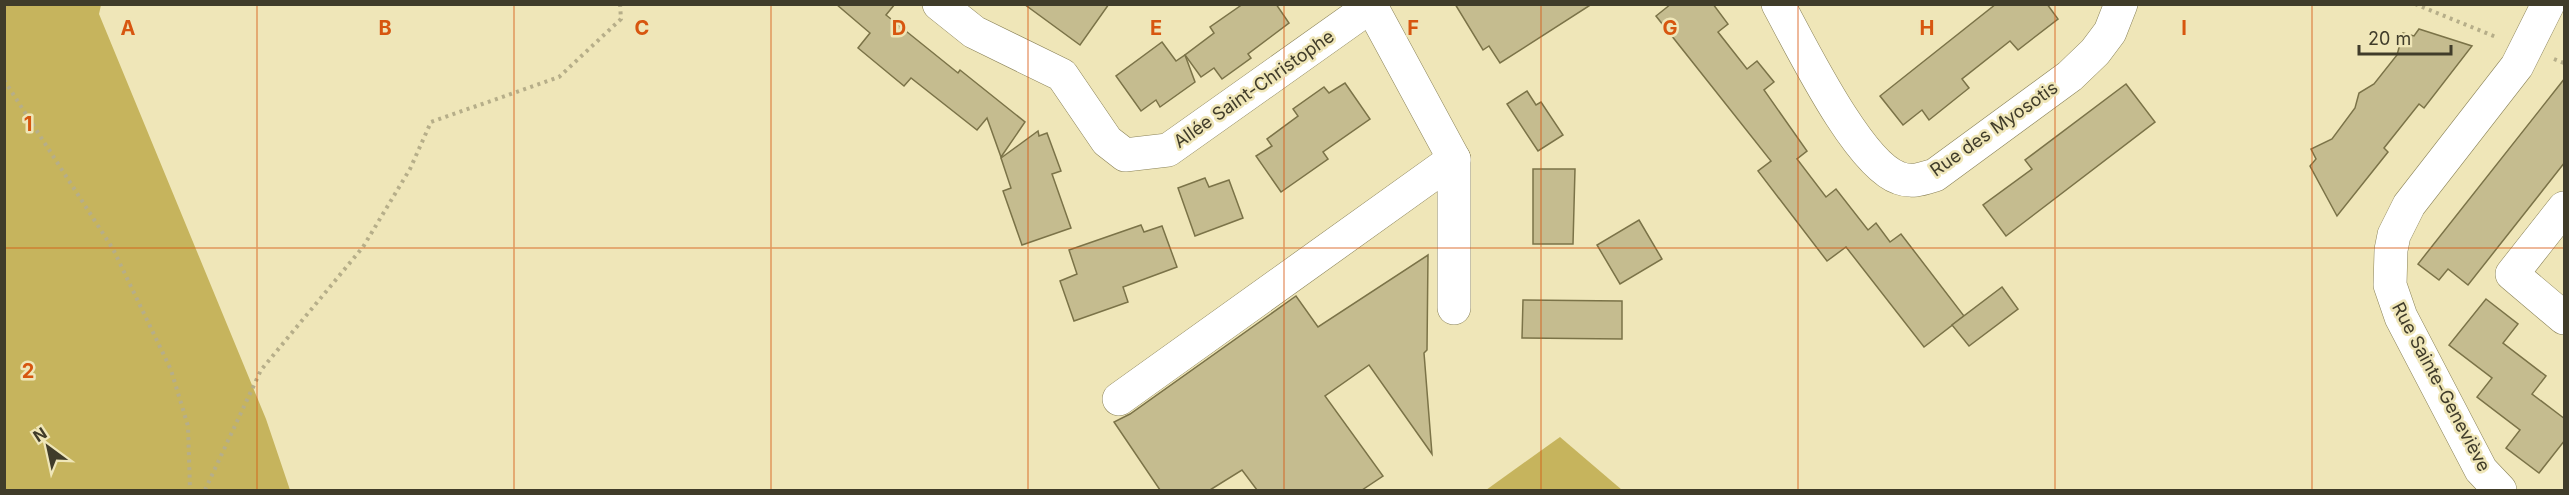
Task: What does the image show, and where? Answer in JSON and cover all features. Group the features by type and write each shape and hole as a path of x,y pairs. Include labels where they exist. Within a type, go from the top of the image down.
{"street":[{"name":"Allée Saint-Christophe","path":"939,4 974,32 1062,75 1107,141 1125,155 1168,150 1371,5"},
{"name":"Rue des Myosotis","path":"1778,4 1835,108 1872,158 1898,178 1915,181 1935,175 2070,76 2095,52 2110,32 2121,4"},
{"name":"Rue Sainte-Geneviève","path":"2500,490 2481,470 2401,316 2390,285 2391,250 2400,219 2527,50 2548,4"},
{"path":"1371,5 1454,159 1454,308"},
{"path":"1119,399 1454,159"},
{"path":"2565,208 2512,274 2565,318"}],"path":[{"path":"206,490 261,370 363,247 410,169 431,122 559,77 621,19 620,4"},
{"path":"2415,4 2527,50"},
{"path":"4,80 112,249 171,370 188,426 190,490"}],"shaded area":[{"path":"4,5 101,5 99,14 266,419 290,490 5,490"},
{"path":"1560,437 1622,490 1486,490"}],"building":[{"path":"836,4 895,4 886,15 958,73 960,70 1025,122 1001,157 987,118 977,130 911,78 904,86 858,48 870,33"},
{"path":"1024,4 1109,4 1080,45"},
{"path":"1243,4 1276,4 1289,23 1248,54 1251,58 1222,79 1214,68 1201,77 1185,55 1214,33 1210,27"},
{"path":"1455,4 1592,4 1500,63 1489,46 1483,50"},
{"path":"1671,4 1713,4 1728,24 1718,32 1747,69 1757,61 1774,82 1764,90 1807,151 1797,159 1826,197 1836,189 1868,230 1876,223 1890,242 1901,234 1964,316 1924,347 1846,247 1827,261 1758,171 1771,161 1656,16"},
{"path":"1996,4 2047,4 2058,19 2018,50 2010,41 1962,79 1969,88 1929,120 1922,110 1903,125 1880,96"},
{"path":"2419,29 2472,46 2424,108 2419,104 2384,148 2388,152 2337,216 2310,166 2316,159 2311,149 2332,139 2355,108 2359,93 2374,84 2397,55 2403,33 2414,36"},
{"path":"1162,42 1176,61 1185,55 1195,82 1160,107 1156,100 1141,111 1116,76"},
{"path":"2565,78 2565,162 2468,285 2448,269 2439,280 2418,264"},
{"path":"1345,83 1370,119 1323,152 1328,159 1281,192 1256,156 1272,146 1267,139 1298,116 1293,109 1324,87 1329,93"},
{"path":"2126,84 2155,122 2006,236 1983,205 2032,169 2025,160"},
{"path":"1527,91 1536,105 1541,102 1563,135 1538,151 1507,104"},
{"path":"1038,131 1039,136 1047,133 1061,171 1052,174 1071,228 1022,245 1003,191 1011,188 1001,158"},
{"path":"1533,169 1575,169 1573,244 1533,244"},
{"path":"1205,178 1209,187 1229,180 1243,218 1195,236 1178,188"},
{"path":"1639,220 1662,259 1620,284 1597,245"},
{"path":"1141,225 1144,232 1162,226 1177,267 1123,287 1128,302 1074,321 1060,281 1077,274 1069,250"},
{"path":"1428,255 1427,350 1424,353 1432,454 1369,365 1325,396 1383,476 1362,490 1257,490 1242,470 1210,490 1160,490 1114,422 1130,414 1296,296 1318,327"},
{"path":"2002,287 2018,309 1969,346 1952,325"},
{"path":"2486,299 2518,324 2503,343 2546,376 2532,394 2565,419 2565,440 2539,473 2506,448 2520,430 2477,397 2492,378 2449,345"},
{"path":"1523,300 1622,301 1622,339 1522,338"}]}
